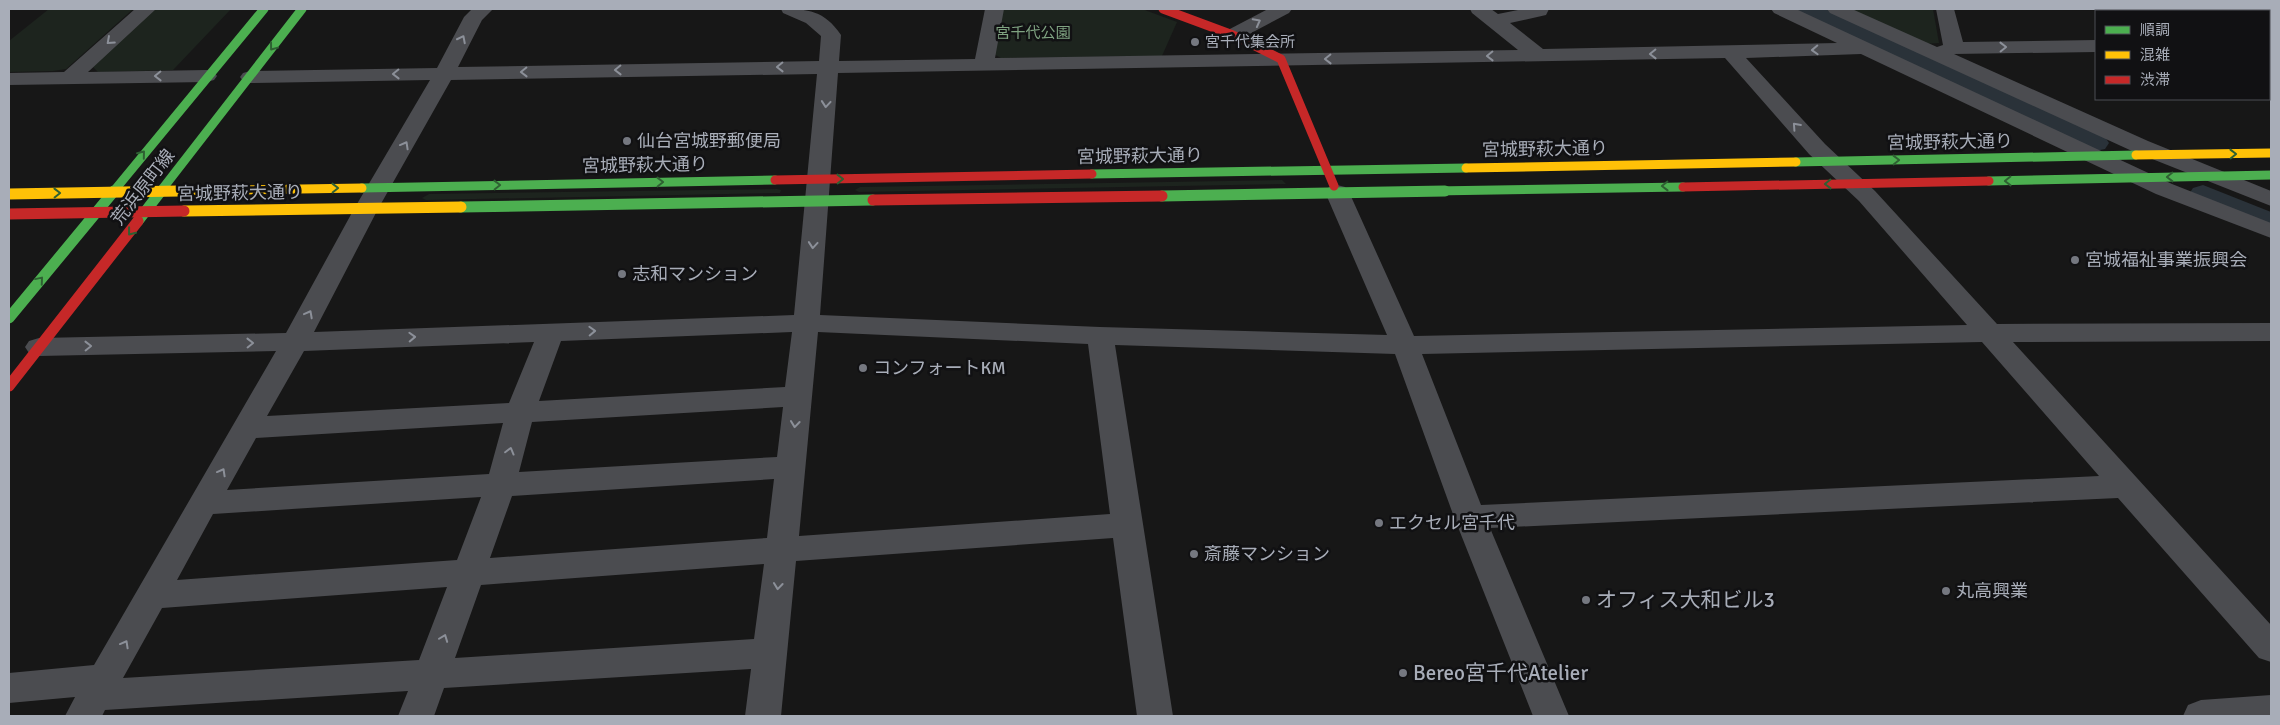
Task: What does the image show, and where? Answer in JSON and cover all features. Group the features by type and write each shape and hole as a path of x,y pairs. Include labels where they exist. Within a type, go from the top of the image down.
{"street":[{"path":"69,78 146,9"},
{"name":"荒浜原町線","path":"9,318 111,192 264,9"},
{"name":"荒浜原町線","path":"9,386 302,9"},
{"path":"95,697 373,198 445,73 474,17 484,9"},
{"path":"763,716 806,323 831,35 822,23 810,16 790,9"},
{"path":"984,64 994,9"},
{"path":"1163,9 1233,35 1281,60 1332,181 1405,344 1470,516 1551,716"},
{"path":"1233,35 1282,9"},
{"path":"1478,9 1539,56"},
{"path":"1494,21 1539,11 1540,9"},
{"path":"1781,9 2140,178 2271,231"},
{"path":"1837,9 1946,51 2164,155 2271,199"},
{"path":"1946,9 1946,51"},
{"path":"1946,51 2095,46"},
{"path":"250,77 829,66 1539,56 1864,48"},
{"path":"1730,52 1830,161 1867,196 2271,648"},
{"path":"9,79 207,76"},
{"name":"宮城野萩大通り","path":"9,214 146,212 373,198 1332,181 1830,161 2271,154"},
{"name":"宮城野萩大通り","path":"9,194 162,191 373,198 1332,181 1854,184 2271,175"},
{"path":"39,347 294,342 806,323 1100,336 1405,344 1989,334 2271,332"},
{"path":"416,716 501,485 520,412 551,332"},
{"path":"1100,336 1155,716"},
{"path":"246,428 798,396"},
{"path":"204,503 790,468"},
{"path":"1470,516 1637,511 1888,496 2127,486"},
{"path":"152,595 1128,526"},
{"path":"9,688 95,697 771,653"},
{"path":"2201,716 2271,711"}],"green space":[{"path":"49,9 133,9 66,69 9,72 9,41"},
{"path":"155,9 231,9 173,70 98,72 92,66"},
{"name":"宮千代公園","path":"1001,9 1142,9 1177,22 1162,56 1001,58 992,53"},
{"path":"1846,9 1933,9 1939,43 1923,44"},
{"path":"1282,180 1286,184 859,192 855,190 860,187"},
{"path":"781,190 780,193 426,200 422,198 429,194"}],"waterway":[{"path":"1809,9 2095,143"},
{"path":"2203,194 2271,223"}],"traffic: fast":[{"path":"9,318 264,9"},
{"path":"138,221 302,9"},
{"path":"1796,162 2136,155"},
{"path":"1092,174 1466,168"},
{"path":"1989,181 2271,175"},
{"path":"362,188 775,180"},
{"path":"1162,196 1683,187"},
{"path":"461,207 873,200"}],"traffic: slow":[{"path":"2136,155 2271,153"},
{"path":"1466,168 1796,162"},
{"path":"9,194 362,188"},
{"path":"184,211 461,207"}],"traffic: jam":[{"path":"1163,9 1233,35 1281,59 1334,186"},
{"path":"775,180 1092,174"},
{"path":"1683,187 1989,181"},
{"path":"873,200 1162,196"},
{"path":"9,214 184,211"},
{"path":"9,386 138,221"}],"place":[{"name":"宮千代集会所","path":"1195,42"},
{"name":"仙台宮城野郵便局","path":"627,141"},
{"name":"宮城福祉事業振興会","path":"2075,260"},
{"name":"志和マンション","path":"622,274"},
{"name":"コンフォートKM","path":"863,368"},
{"name":"エクセル宮千代","path":"1379,523"},
{"name":"斎藤マンション","path":"1194,554"},
{"name":"丸高興業","path":"1946,591"},
{"name":"オフィス大和ビル3","path":"1586,600"},
{"name":"Bereo宮千代Atelier","path":"1403,673"}]}
